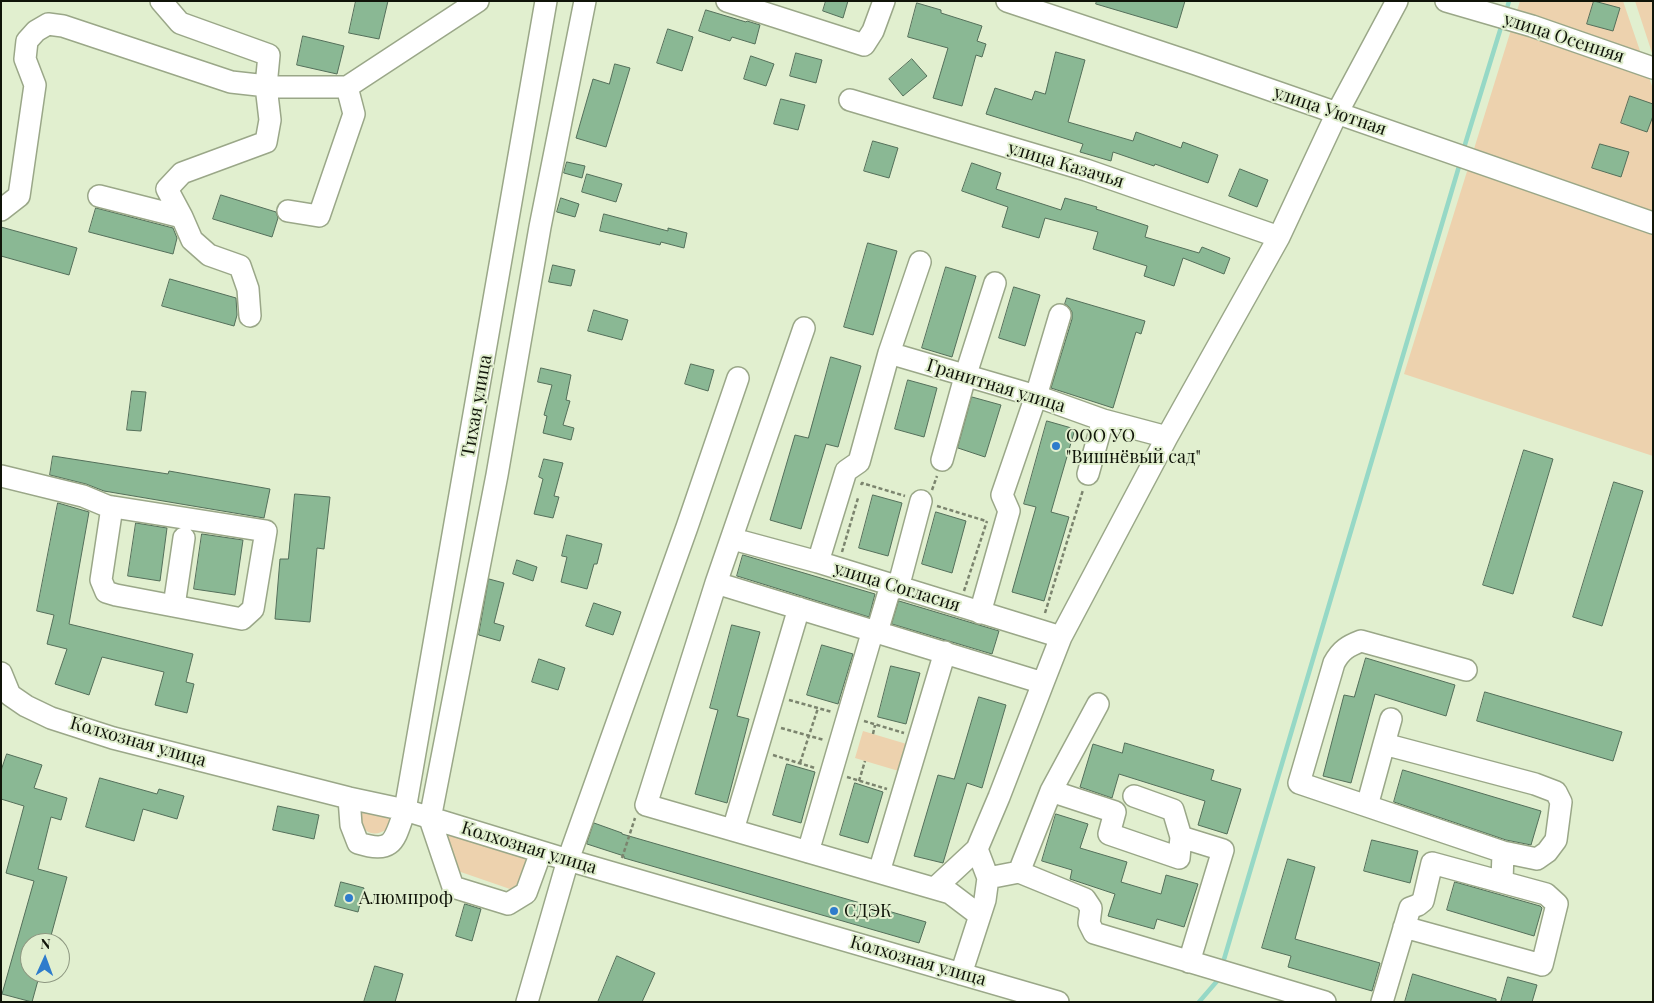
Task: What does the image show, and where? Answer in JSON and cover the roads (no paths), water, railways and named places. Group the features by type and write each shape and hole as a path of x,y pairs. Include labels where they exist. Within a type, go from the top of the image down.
{"street":[{"path":"162,1 180,23 269,55 271,87 270,120 266,142 182,173 167,189 192,240 209,255 240,266 248,289 250,316"},
{"path":"1,210 19,196 35,85 25,59 27,41 36,31 48,24 62,26 231,82 271,87 347,87 478,1"},
{"name":"Тихая улица","path":"349,798 351,825 358,843 375,848 385,847 395,838 405,810 546,1"},
{"path":"541,852 526,893 517,900 508,904 476,895 453,887 430,819 497,475 540,227 585,1"},
{"path":"726,1 864,45 873,31 884,1"},
{"name":"улица Уютная","path":"1007,1 1196,64 1653,223"},
{"path":"935,888 977,849 999,798 1061,637 1167,437 1279,237 1337,113 1398,1"},
{"name":"улица Осенняя","path":"1446,1 1532,26 1653,68"},
{"path":"288,211 319,216 354,114 347,87"},
{"name":"улица Казачья","path":"850,100 1086,170 1279,237"},
{"path":"98,196 182,217"},
{"path":"828,565 846,471 859,462 889,353 920,262"},
{"path":"942,460 965,377 995,283"},
{"path":"980,613 1009,511 1002,495 1036,396 1060,315"},
{"path":"804,328 733,539 716,583 646,805 935,888 950,893 979,915"},
{"name":"Гранитная улица","path":"889,353 965,377 1036,396 1103,420 1167,437"},
{"path":"527,1002 568,860 684,536 738,378"},
{"path":"1088,474 1103,420"},
{"path":"1,476 84,496 112,507 266,532 253,609 242,619 106,592 101,580 112,507"},
{"path":"808,852 875,631 894,586 921,501"},
{"path":"174,606 184,538"},
{"name":"улица Согласия","path":"733,539 828,565 1061,637"},
{"path":"716,583 1043,683"},
{"path":"733,830 799,608"},
{"path":"1384,744 1535,784 1556,792 1561,802 1556,840 1547,852 1536,859 1503,852 1299,782 1334,663 1339,653 1349,645 1361,641 1466,670"},
{"path":"880,872 945,652"},
{"path":"1,673 6,696"},
{"name":"Колхозная улица","path":"6,696 51,718 114,738 349,798 405,810 568,860 1058,1002"},
{"path":"1019,872 1051,791 1098,704"},
{"path":"1367,806 1391,719"},
{"path":"1051,791 1115,812 1108,834 1179,858 1181,837 1173,810 1134,796"},
{"path":"1181,837 1223,850 1189,962"},
{"path":"961,974 985,900 988,878 977,849"},
{"path":"1502,882 1503,852"},
{"path":"1382,1002 1404,927 1410,908 1418,905 1423,900 1432,863 1546,894 1557,904 1542,965 1404,927"},
{"path":"988,878 1019,872 1085,899 1091,908 1090,923 1094,933 1326,1002"}],"waterway":[{"path":"1506,12 1509,1"},
{"path":"1463,151 1502,24"},
{"path":"1222,966 1460,163"},
{"path":"1199,1002 1218,980 1219,975"}],"place":[{"name":"ООО УО \"Вишнёвый сад\"","path":"1056,446"},
{"name":"Алюмпроф","path":"349,898"},
{"name":"СДЭК","path":"834,911"}]}
